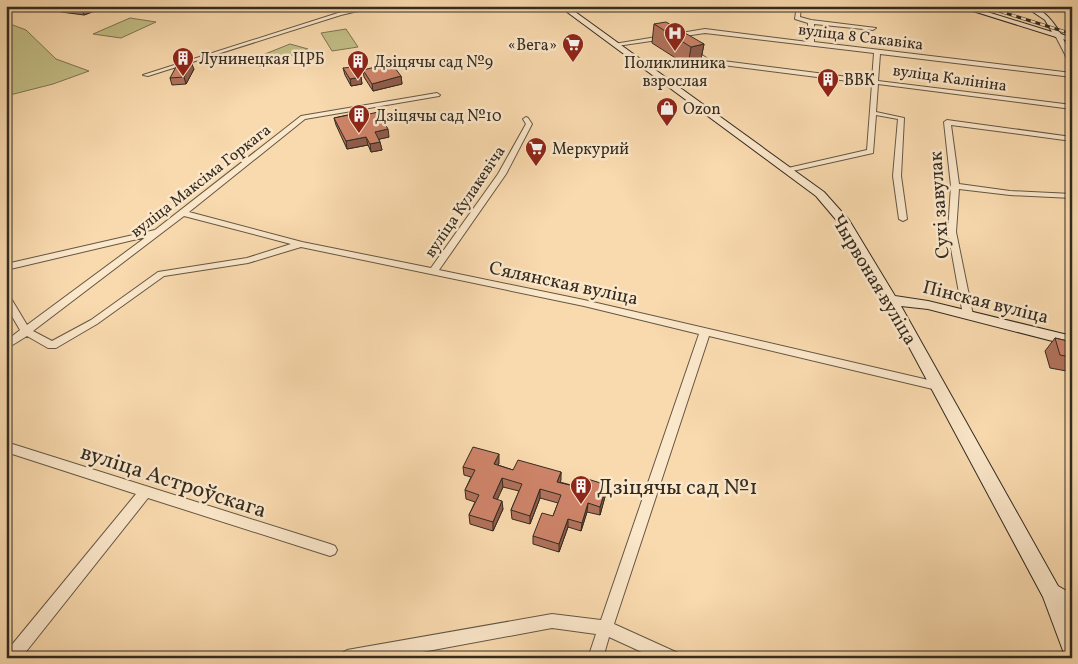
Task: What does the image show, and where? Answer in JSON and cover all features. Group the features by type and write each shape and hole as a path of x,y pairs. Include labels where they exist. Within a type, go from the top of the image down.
{"main road":[{"name":"Чырвоная вуліца","path":"562,6 617,44 820,194 843,220 891,300 1051,593"}],"street":[{"path":"146,75 340,14 377,6"},
{"path":"799,6 797,18 811,22 873,28"},
{"path":"960,6 1072,40"},
{"path":"1027,6 1048,19 1072,62"},
{"path":"811,22 811,43"},
{"name":"вуліца 8 Сакавіка","path":"617,44 705,31 1072,75"},
{"path":"668,35 675,40"},
{"name":"вуліца Калініна","path":"683,45 706,60 1072,107"},
{"path":"788,170 870,151 877,52"},
{"name":"вуліца Максіма Горкага","path":"6,346 184,213 303,117 437,95"},
{"path":"872,113 900,118 897,176 903,219"},
{"name":"вуліца Кулакевіча","path":"434,271 502,174 529,124 526,118"},
{"name":"Сухі завулак","path":"968,315 952,232 955,186 947,122 1072,139"},
{"path":"955,186 1010,193 1072,196"},
{"name":"Сялянская вуліца","path":"184,213 301,244 434,271 937,386"},
{"path":"6,267 158,231"},
{"path":"6,297 26,331 52,345 94,322 161,274 248,260 301,244"},
{"name":"Пінская вуліца","path":"891,300 910,301 1072,341"},
{"path":"595,658 706,332"},
{"name":"вуліца Астроўскага","path":"6,447 330,550"},
{"path":"11,654 145,492"},
{"path":"1051,593 1072,605"},
{"name":"Чырвоная вуліца","path":"1051,593 1072,649"},
{"path":"347,658 552,622 606,628 673,658"}],"shaded area":[{"path":"130,18 156,22 121,38 93,34"},
{"path":"10,24 26,30 56,59 89,71 53,84 6,96 6,26"},
{"path":"346,29 358,47 332,51 321,33"},
{"path":"290,44 308,49 263,67 245,62"}],"building":[{"path":"60,6 88,6 81,9"},
{"path":"666,22 704,44 691,47 654,24"},
{"path":"191,62 184,77 170,78 178,63"},
{"path":"391,63 401,76 372,84 363,70"},
{"path":"354,67 361,77 350,79 343,68"},
{"path":"360,107 365,115 378,112 388,129 375,132 380,142 370,144 366,137 346,141 334,118 354,114 351,108"},
{"path":"1055,338 1072,342 1072,357 1060,355"},
{"name":"Дзіцячы сад №1","path":"473,447 499,454 494,464 513,470 518,460 561,472 557,482 578,487 581,477 607,485 600,507 588,503 582,523 568,519 559,544 533,536 542,513 553,516 561,495 540,489 530,516 511,510 522,484 502,478 493,498 502,501 493,522 469,515 479,495 465,490 475,470 463,467"}],"railway":[{"path":"983,6 1072,34"}],"place":[{"name":"Поликлиника взрослая","path":"675,52"},
{"name":"«Вега»","path":"573,63"},
{"name":"Лунинецкая ЦРБ","path":"183,77"},
{"name":"Дзіцячы сад №9","path":"358,80"},
{"name":"ВВК","path":"828,98"},
{"name":"Ozon","path":"667,127"},
{"name":"Дзіцячы сад №10","path":"359,134"},
{"name":"Меркурий","path":"536,167"},
{"name":"Дзіцячы сад №1","path":"581,505"}]}
